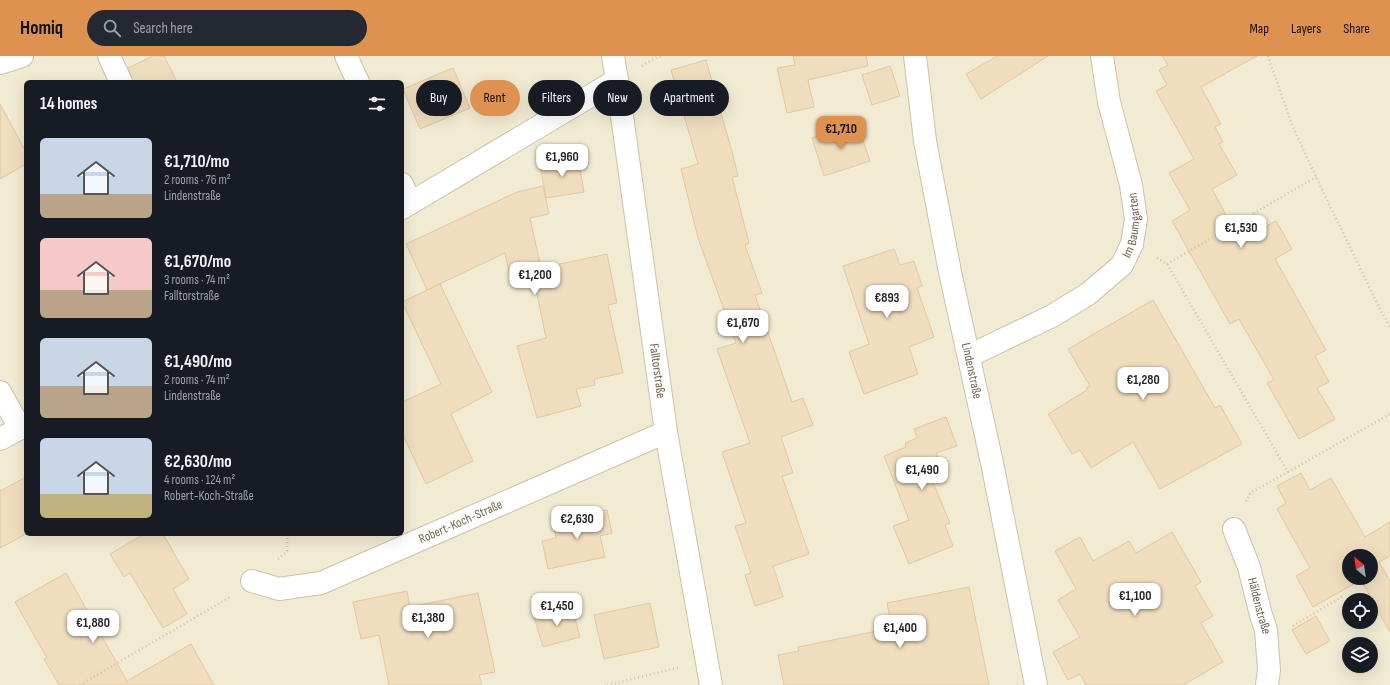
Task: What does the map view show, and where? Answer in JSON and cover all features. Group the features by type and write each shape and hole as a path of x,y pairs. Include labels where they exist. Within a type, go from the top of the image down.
{"street":[{"path":"0,63 22,56"},
{"path":"108,56 120,80"},
{"path":"346,56 357,80"},
{"name":"Falltorstraße","path":"613,56 617,80"},
{"name":"Lindenstraße","path":"915,56 925,141 950,272 993,470 1036,685"},
{"name":"Im Baumgarten","path":"969,356 1052,316 1088,294 1122,265 1132,244 1136,219 1132,185 1109,102 1102,56"},
{"path":"405,198 593,93"},
{"name":"Falltorstraße","path":"622,116 666,432 711,685"},
{"path":"0,392 23,426 0,439"},
{"name":"Robert-Koch-Straße","path":"252,582 279,589 321,583 666,432"},
{"name":"Häldenstraße","path":"1234,529 1249,567 1266,630 1269,670 1267,685"}],"path":[{"path":"1268,56 1292,125 1380,310 1390,327"},
{"path":"1167,264 1316,177"},
{"path":"1132,244 1167,264 1288,472"},
{"path":"1234,529 1250,493 1390,414"},
{"path":"80,685 215,607 252,582"},
{"path":"1267,641 1342,597"},
{"path":"607,685 707,661"}],"shaded area":[{"path":"0,56 1390,56 1390,685 0,685"}],"building":[{"path":"153,56 164,56 176,80 132,80 128,68"},
{"path":"793,56 866,56 868,66 808,80 814,107 787,113 777,68 795,65"},
{"path":"997,56 1048,56 981,99 966,74"},
{"path":"1162,56 1257,56 1201,87 1221,124 1215,127 1223,142 1219,144 1237,175 1212,189 1240,241 1276,221 1292,249 1275,259 1326,350 1315,356 1329,382 1317,388 1335,419 1299,439 1267,383 1274,380 1239,319 1230,324 1172,221 1190,210 1169,173 1194,159 1156,91 1167,85 1159,70 1168,65"},
{"path":"706,60 712,80 674,80 671,70"},
{"path":"890,66 900,96 872,105 862,75"},
{"path":"453,68 458,80 424,80"},
{"path":"416,84 416,116 451,116 420,129 404,89"},
{"path":"462,89 470,108 462,111"},
{"path":"0,104 24,148 24,165 0,179"},
{"path":"684,116 722,116 738,176 732,177 749,243 745,245 762,293 755,295 792,402 803,398 813,425 781,437 793,473 782,476 809,554 773,566 783,597 755,606 745,575 751,573 735,526 746,523 722,452 750,443 717,349 736,343 698,238 681,169 698,164"},
{"path":"857,123 870,161 824,176 812,138"},
{"path":"578,158 584,192 546,198 540,165"},
{"path":"543,186 549,214 530,218 541,268 607,254 617,303 608,305 623,373 594,379 595,385 576,389 581,406 537,418 517,346 546,338 533,275 511,280 505,253 427,290 406,244 517,192"},
{"path":"894,249 900,265 914,261 922,286 917,288 934,337 909,347 918,374 864,394 849,352 869,344 843,266"},
{"path":"440,284 492,392 451,414 473,461 426,484 404,437 404,401 441,384 404,306 404,301"},
{"path":"1153,300 1215,408 1220,405 1242,444 1160,489 1133,442 1091,468 1080,450 1072,454 1048,414 1087,390 1086,388 1090,386 1068,349"},
{"path":"946,417 957,446 936,453 945,475 932,480 950,523 945,525 953,546 909,564 893,526 909,520 884,456 906,447 905,443 917,438 914,429"},
{"path":"1301,473 1310,490 1331,478 1365,537 1390,522 1390,556 1379,562 1390,581 1390,632 1378,610 1378,593 1368,593 1364,585 1378,585 1378,549 1342,549 1342,585 1352,585 1313,607 1296,576 1310,568 1277,509 1286,503 1277,486"},
{"path":"24,478 24,535 0,548 0,491"},
{"path":"607,510 612,533 600,536 605,557 548,569 542,541 556,538 553,522"},
{"path":"1172,532 1201,582 1195,586 1213,616 1201,623 1223,662 1183,685 1086,685 1080,674 1068,680 1053,652 1080,637 1058,600 1076,589 1055,551 1080,537 1093,561 1129,541 1136,553"},
{"path":"141,536 164,536 189,579 173,589 187,614 163,628 130,573 124,577 110,554"},
{"path":"66,573 127,681 191,644 214,685 59,685 44,659 47,658 15,602"},
{"path":"969,587 989,685 784,685 778,655 799,651 798,647 892,628 887,603"},
{"path":"407,591 410,607 478,593 495,672 479,675 482,685 389,685 379,635 361,639 353,602"},
{"path":"650,603 659,647 604,659 594,615"},
{"path":"572,607 580,637 543,647 534,617"},
{"path":"1316,616 1330,641 1306,654 1292,630"}]}
